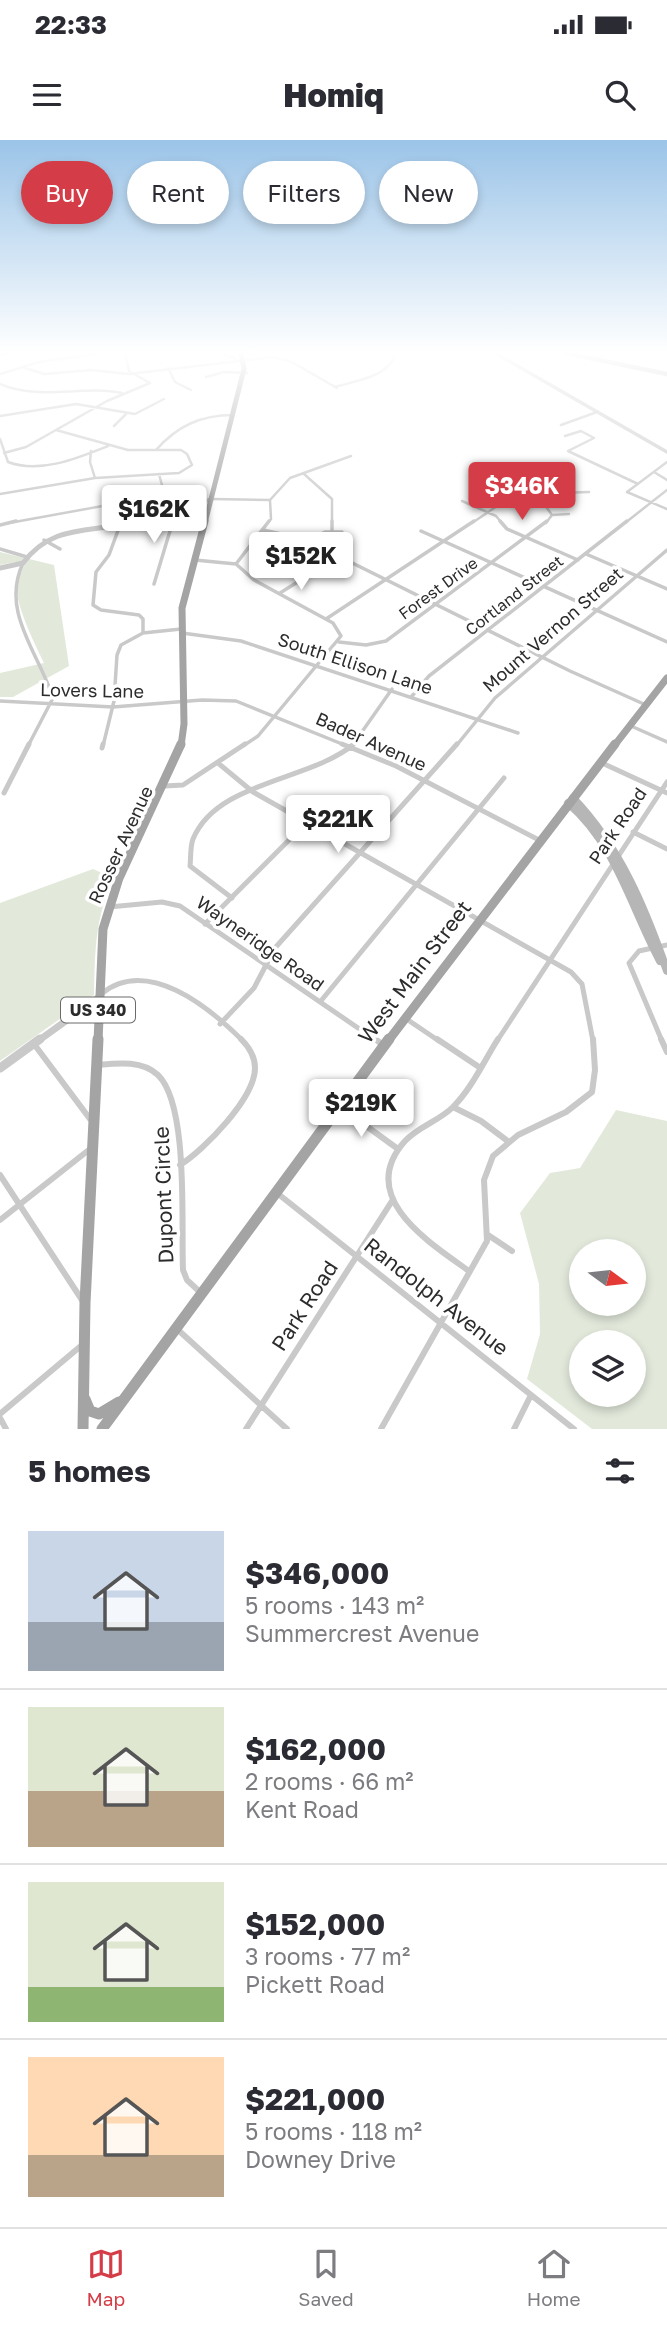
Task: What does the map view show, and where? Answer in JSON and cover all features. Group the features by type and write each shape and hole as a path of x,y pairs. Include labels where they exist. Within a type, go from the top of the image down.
{"main road":[{"name":"Rosser Avenue","path":"83,1429 83,1344 102,936 108,907 181,748 182,608 235,413"},
{"name":"West Main Street","path":"102,1429 478,919 667,678"},
{"path":"570,800 615,858 660,946 667,972"},
{"path":"83,1390 90,1411 99,1414 118,1403 133,1387"}],"street":[{"path":"4,453 23,449 85,413"},
{"path":"122,413 131,413"},
{"path":"155,451 169,436 197,418 228,413"},
{"path":"561,425 594,413"},
{"path":"599,413 667,452"},
{"path":"114,426 126,414"},
{"path":"0,494 95,478 182,472 192,463 181,450 134,451 56,430"},
{"path":"565,436 581,431 594,438 568,451 638,484"},
{"path":"0,439 9,463 24,467 65,460 108,446"},
{"path":"91,451 90,463 95,478"},
{"path":"236,564 272,517 270,500 288,479 332,460 351,456"},
{"path":"667,462 627,493 667,509"},
{"path":"654,472 667,480"},
{"path":"1,523 152,497 163,489 159,474"},
{"path":"303,474 331,497 332,531"},
{"path":"491,485 509,499"},
{"name":"Cortland Street","path":"412,696 429,677 667,490"},
{"path":"326,619 509,499 536,493 589,492"},
{"path":"536,493 552,515 569,514"},
{"path":"4,793 53,698 49,680 24,640 12,594 16,575 27,557 44,540 120,525 212,499 270,500"},
{"path":"462,501 498,518 507,529 578,560"},
{"path":"155,584 177,508"},
{"name":"Forest Drive","path":"339,642 360,645 383,642 528,538 549,522 552,515"},
{"path":"102,748 113,707 119,648 143,633 143,620 139,615 104,611 93,605 96,572 108,555 120,525"},
{"path":"263,530 308,540 541,657 646,705"},
{"path":"308,540 332,531 342,531"},
{"path":"421,531 667,642"},
{"path":"44,540 60,550"},
{"path":"0,549 27,557"},
{"name":"Mount Vernon Street","path":"220,1024 254,988 275,948 495,698 667,550"},
{"path":"585,554 667,589"},
{"path":"279,593 339,556"},
{"path":"165,786 180,786 250,742 277,716 339,642 340,631 326,619 251,578 236,564 194,559"},
{"path":"1,568 23,563"},
{"path":"1,568 11,570 16,575"},
{"name":"South Ellison Lane","path":"143,633 181,631 233,639 392,689 518,733"},
{"path":"232,898 192,869 190,851 206,820 250,790 351,747 392,689"},
{"name":"Bader Avenue","path":"183,703 232,699 277,716 425,780 540,840"},
{"name":"Lovers Lane","path":"0,701 113,707 183,703"},
{"path":"630,725 667,742"},
{"path":"218,763 250,790 574,974 584,994 595,1087 579,1103 509,1142 495,1154 485,1175 483,1193 488,1235 381,1429"},
{"path":"601,763 664,792"},
{"path":"320,1002 505,778"},
{"name":"Park Road","path":"453,1107 615,858 664,792 667,782"},
{"path":"205,923 306,823"},
{"path":"633,832 667,849"},
{"name":"Wayneridge Road","path":"108,907 170,902 205,923 384,1046"},
{"path":"660,946 633,955 629,968 667,1052"},
{"path":"0,1068 99,996 125,981 148,979 174,990 251,1050 255,1064 253,1081 211,1138 193,1157 180,1165"},
{"path":"405,1018 479,1067"},
{"path":"34,1044 92,1122"},
{"name":"Dupont Circle","path":"96,1065 136,1062 164,1082 177,1110 183,1270 187,1280 202,1293"},
{"path":"340,1107 398,1149"},
{"path":"469,1271 410,1227 392,1201 390,1177 398,1149 415,1132 445,1116 453,1107 481,1121 509,1142"},
{"path":"0,1220 91,1148"},
{"path":"0,1175 71,1287 85,1303"},
{"name":"Randolph Avenue","path":"276,1193 574,1429"},
{"name":"Park Road","path":"246,1429 392,1201"},
{"path":"488,1235 512,1251"},
{"path":"176,1328 287,1429"},
{"path":"6,1429 0,1416 83,1344"},
{"path":"514,1429 531,1395"}],"shaded area":[{"path":"0,552 54,565 69,666 13,697 0,697 0,673 44,663 19,604 17,586 24,565 16,562 0,565"},
{"path":"93,869 113,878 99,922 94,995 0,1061 0,903"},
{"path":"616,1110 667,1121 667,1429 592,1429 527,1379 540,1334 539,1284 520,1213 550,1173 580,1168"}]}
